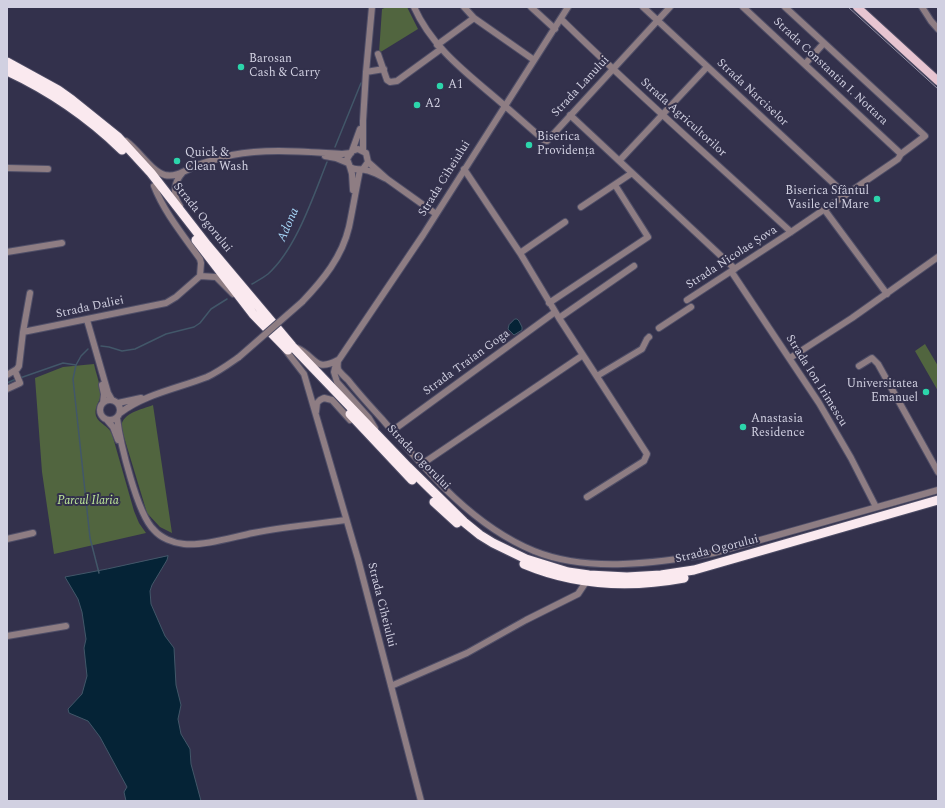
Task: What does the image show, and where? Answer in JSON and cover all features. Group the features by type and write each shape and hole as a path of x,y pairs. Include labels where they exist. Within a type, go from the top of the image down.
{"highway":[{"name":"Strada Ogorului","path":"7,62 58,90 118,137 151,173 208,245 292,346 443,502 480,535 498,546 526,559 568,572 589,576 627,577 661,575 694,570 938,500"},
{"name":"Strada Ogorului","path":"7,70 52,94 84,116 125,153 154,186 253,314 329,391 380,447 446,514 484,544 502,555 538,570 586,582 615,584 666,581 700,574 938,506"},
{"path":"911,508 938,496"}],"main road":[{"path":"857,7 938,81"}],"street":[{"path":"372,7 366,72 363,151 367,156 368,162 387,179 436,214"},
{"path":"414,7 439,47 475,81 505,105"},
{"path":"464,7 474,18 534,60"},
{"path":"531,7 555,29"},
{"name":"Strada Ciheiului","path":"380,436 369,418 335,379 334,369 338,360 436,214 568,7"},
{"name":"Strada Narciselor","path":"643,7 846,195"},
{"name":"Strada Lanului","path":"505,105 544,140 547,140 670,7"},
{"name":"Strada Constantin I. Nottara","path":"743,7 901,154"},
{"path":"785,7 824,43 805,64"},
{"path":"922,7 938,29"},
{"path":"378,54 387,80 393,83 397,82 474,18"},
{"name":"Strada Agricultorilor","path":"561,19 612,69 791,232"},
{"name":"Strada Nicolae Șova","path":"687,300 846,195 898,159 901,154 925,136 824,43"},
{"path":"620,160 708,67"},
{"path":"366,72 384,69"},
{"name":"Strada Ion Irimescu","path":"570,115 620,160 733,270 819,403 851,458 876,507"},
{"path":"354,197 348,156 356,142 363,122"},
{"path":"118,137 131,145 161,173 169,176 174,176 214,160 247,153 281,151 342,154 358,150 363,151"},
{"path":"314,153 336,158 353,169 362,169 387,179"},
{"path":"107,420 111,420 127,408 208,376 224,367 239,357 302,302 320,283 337,258 349,228 354,197 362,169 368,162"},
{"path":"7,168 48,169"},
{"path":"464,169 520,253 554,312 647,454 644,461 587,497"},
{"path":"184,171 177,182 175,190 176,196 179,203 208,245"},
{"path":"581,207 632,173"},
{"path":"549,303 648,237 615,185"},
{"path":"154,186 165,209 200,259 200,276 213,276 218,278 253,314"},
{"path":"824,209 887,294"},
{"path":"520,253 565,222"},
{"path":"7,252 62,243"},
{"path":"790,358 887,294 938,258"},
{"path":"559,318 634,266"},
{"name":"Strada Daliei","path":"23,332 166,303 176,297 200,276"},
{"path":"7,375 19,366 30,293"},
{"path":"660,328 691,307"},
{"name":"Strada Traian Goga","path":"392,431 554,312"},
{"path":"87,320 108,393 121,409 119,415 127,464"},
{"name":"Strada Ciheiului","path":"273,334 304,374 358,559 421,801"},
{"path":"597,376 642,349 649,338"},
{"path":"292,346 303,351 320,365 338,360 338,369 422,464 462,504 497,531 520,545 564,560 601,563 635,563 714,553 938,490"},
{"path":"422,464 583,355"},
{"path":"859,366 872,358 878,364 938,472"},
{"path":"99,363 104,394 100,413 113,427 127,464 142,512 154,530 162,536 171,541 183,544 195,544 264,531 346,520"},
{"path":"7,389 20,383 14,371"},
{"path":"103,403 106,401 115,402 162,393"},
{"path":"316,416 316,407 320,400 328,398 332,400 360,431 380,447"},
{"path":"7,539 33,533"},
{"path":"391,686 468,653 526,620 578,594 586,582"},
{"path":"7,636 66,626"}],"green space":[{"path":"387,7 407,7 418,29 379,53 382,9"},
{"path":"925,344 938,366 938,391 915,351"},
{"name":"Parcul Ilaria","path":"94,364 100,385 100,398 96,409 96,416 97,419 112,434 134,511 139,523 146,533 54,554 42,472 35,378 63,367"},
{"path":"153,405 172,533 160,527 147,513 121,427 125,418 133,412"}],"water":[{"path":"515,319 519,321 522,330 514,335 508,329 509,325"},
{"path":"168,556 152,585 150,591 151,604 165,636 174,648 176,685 181,705 178,719 181,734 190,749 191,764 201,801 126,801 124,792 127,787 100,737 88,721 69,713 68,709 82,694 87,676 84,648 86,639 82,612 78,599 65,577"}],"waterway":[{"name":"Adona","path":"335,147 361,83"},
{"name":"Adona","path":"252,284 268,274 287,251 303,222 327,162"},
{"name":"Adona","path":"101,346 122,351 135,349 166,334 194,327 200,323 211,309 227,299"},
{"name":"Adona","path":"20,378 63,363 76,365 81,356 88,349"},
{"path":"76,365 73,379 90,538 99,573"},
{"name":"Adona","path":"7,383 16,379"}],"tram line":[{"path":"848,7 938,89"}],"place":[{"name":"Barosan Cash & Carry","path":"241,67"},
{"name":"A1","path":"440,86"},
{"name":"A2","path":"417,105"},
{"name":"Biserica Providența","path":"529,145"},
{"name":"Quick & Clean Wash","path":"177,161"},
{"name":"Biserica Sfântul Vasile cel Mare","path":"877,199"},
{"name":"Universitatea Emanuel","path":"926,392"},
{"name":"Anastasia Residence","path":"743,427"}]}
